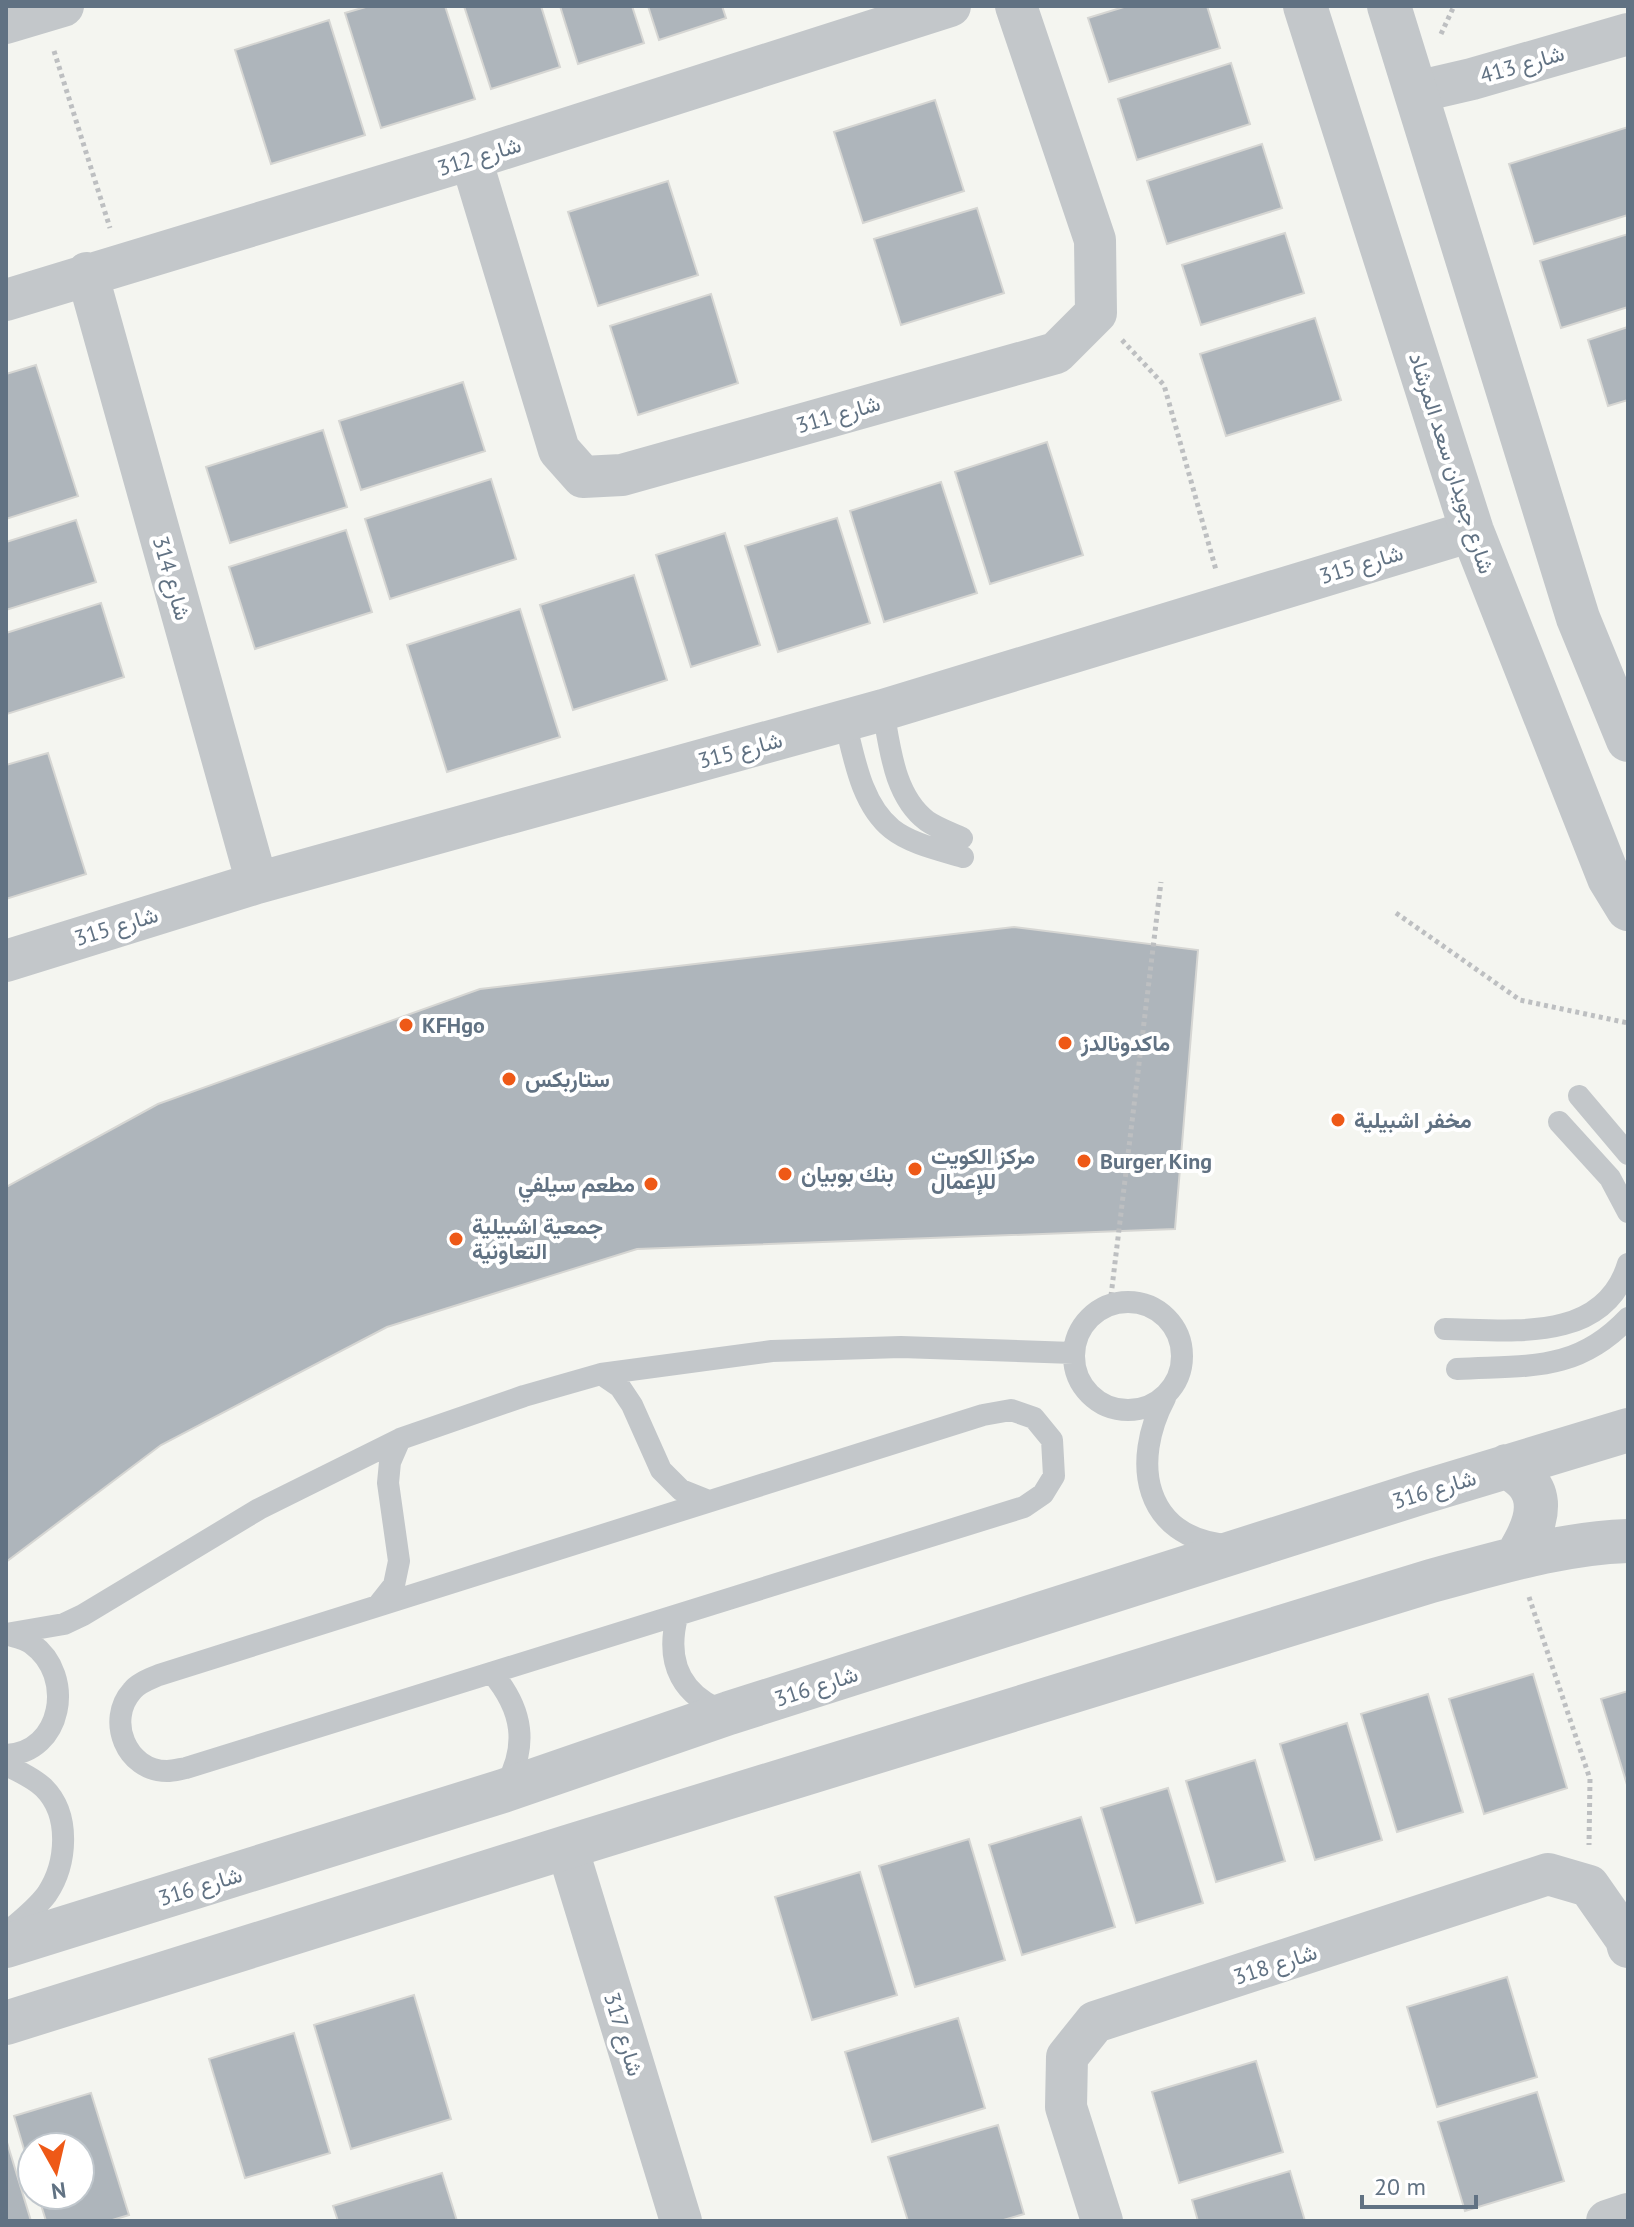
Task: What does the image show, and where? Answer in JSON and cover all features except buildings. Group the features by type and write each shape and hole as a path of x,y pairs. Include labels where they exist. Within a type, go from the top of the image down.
{"street":[{"name":"شارع 312","path":"6,300 471,159 950,6"},
{"path":"1016,6 1095,240 1096,313"},
{"name":"شارع جويدان سعد المرشاد","path":"1305,6 1472,531 1609,878 1628,909"},
{"path":"1389,6 1578,618 1628,740"},
{"name":"شارع 413","path":"1416,92 1628,34"},
{"name":"شارع 311","path":"471,159 559,450 583,477 622,475 1056,353 1096,313"},
{"name":"شارع 314","path":"104,268 257,883"},
{"name":"شارع 315","path":"6,961 257,883 864,715 1472,531"},
{"name":"شارع 316","path":"6,1946 503,1791 729,1713 1628,1430"},
{"path":"1507,1466 1529,1483 1536,1505 1532,1533 1516,1558"},
{"path":"6,2023 1400,1591 1516,1558 1606,1541 1628,1541"},
{"name":"شارع 317","path":"567,1847 681,2221"},
{"name":"شارع 318","path":"1102,2221 1066,2107 1067,2057 1095,2022 1548,1874 1589,1886"},
{"path":"1589,1886 1626,1939 1628,1947"},
{"path":"1607,2221 1628,2214"}],"lane":[{"path":"864,715 893,763 907,799 928,821 963,847 927,846 893,829 871,805 857,767 864,715"},
{"path":"1579,1096 1628,1154"},
{"path":"1559,1122 1610,1178 1628,1212"},
{"path":"1445,1329 1523,1331 1563,1326 1582,1318 1613,1294 1628,1264"},
{"path":"1165,1398 1146,1408 1125,1411 1104,1406 1087,1393 1076,1374 1073,1353 1079,1332 1092,1315 1110,1304 1132,1301 1153,1307 1170,1320 1181,1338 1184,1360 1178,1380 1153,1420 1146,1450 1147,1477 1154,1500 1167,1520 1191,1538 1252,1547"},
{"path":"1457,1369 1548,1364 1570,1359 1609,1338 1628,1318"},
{"path":"7,1634 64,1624 83,1615 259,1509 400,1439 524,1396 601,1374 772,1351 901,1347 1073,1353"},
{"path":"601,1374 620,1387 632,1405 661,1470 681,1490 706,1500"},
{"path":"1011,1410 1034,1418 1052,1440 1054,1476 1043,1494 1024,1507 186,1768 164,1771 137,1761 124,1744 119,1728 123,1703 134,1688 159,1675 706,1500 983,1415 1011,1410"},
{"path":"379,1604 394,1585 399,1561 388,1483 390,1462 400,1439"},
{"path":"677,1617 672,1637 674,1658 681,1677 693,1694 710,1706 729,1713"},
{"path":"6,1755 35,1744 51,1727 59,1704 58,1680 48,1659 30,1642 7,1634"},
{"path":"492,1673 511,1699 520,1730 514,1772 503,1791"},
{"path":"6,1765 45,1788 58,1811 64,1840 59,1870 47,1894 6,1933"}],"path":[{"path":"37,14 104,268"},
{"path":"1096,313 1164,385 1226,605"},
{"path":"1110,1304 1161,882"},
{"path":"1396,913 1520,1000 1628,1023"},
{"path":"1516,1558 1590,1779 1589,1886"}],"place":[{"name":"KFHgo","path":"406,1025"},
{"name":"ماكدونالدز","path":"1065,1043"},
{"name":"ستاربكس","path":"509,1079"},
{"name":"مخفر اشبيلية","path":"1338,1120"},
{"name":"Burger King","path":"1084,1161"},
{"name":"مركز الكويت للإعمال","path":"915,1169"},
{"name":"بنك بوبيان","path":"785,1174"},
{"name":"مطعم سيلفي","path":"651,1184"},
{"name":"جمعية اشبيلية التعاونية","path":"456,1239"}]}
